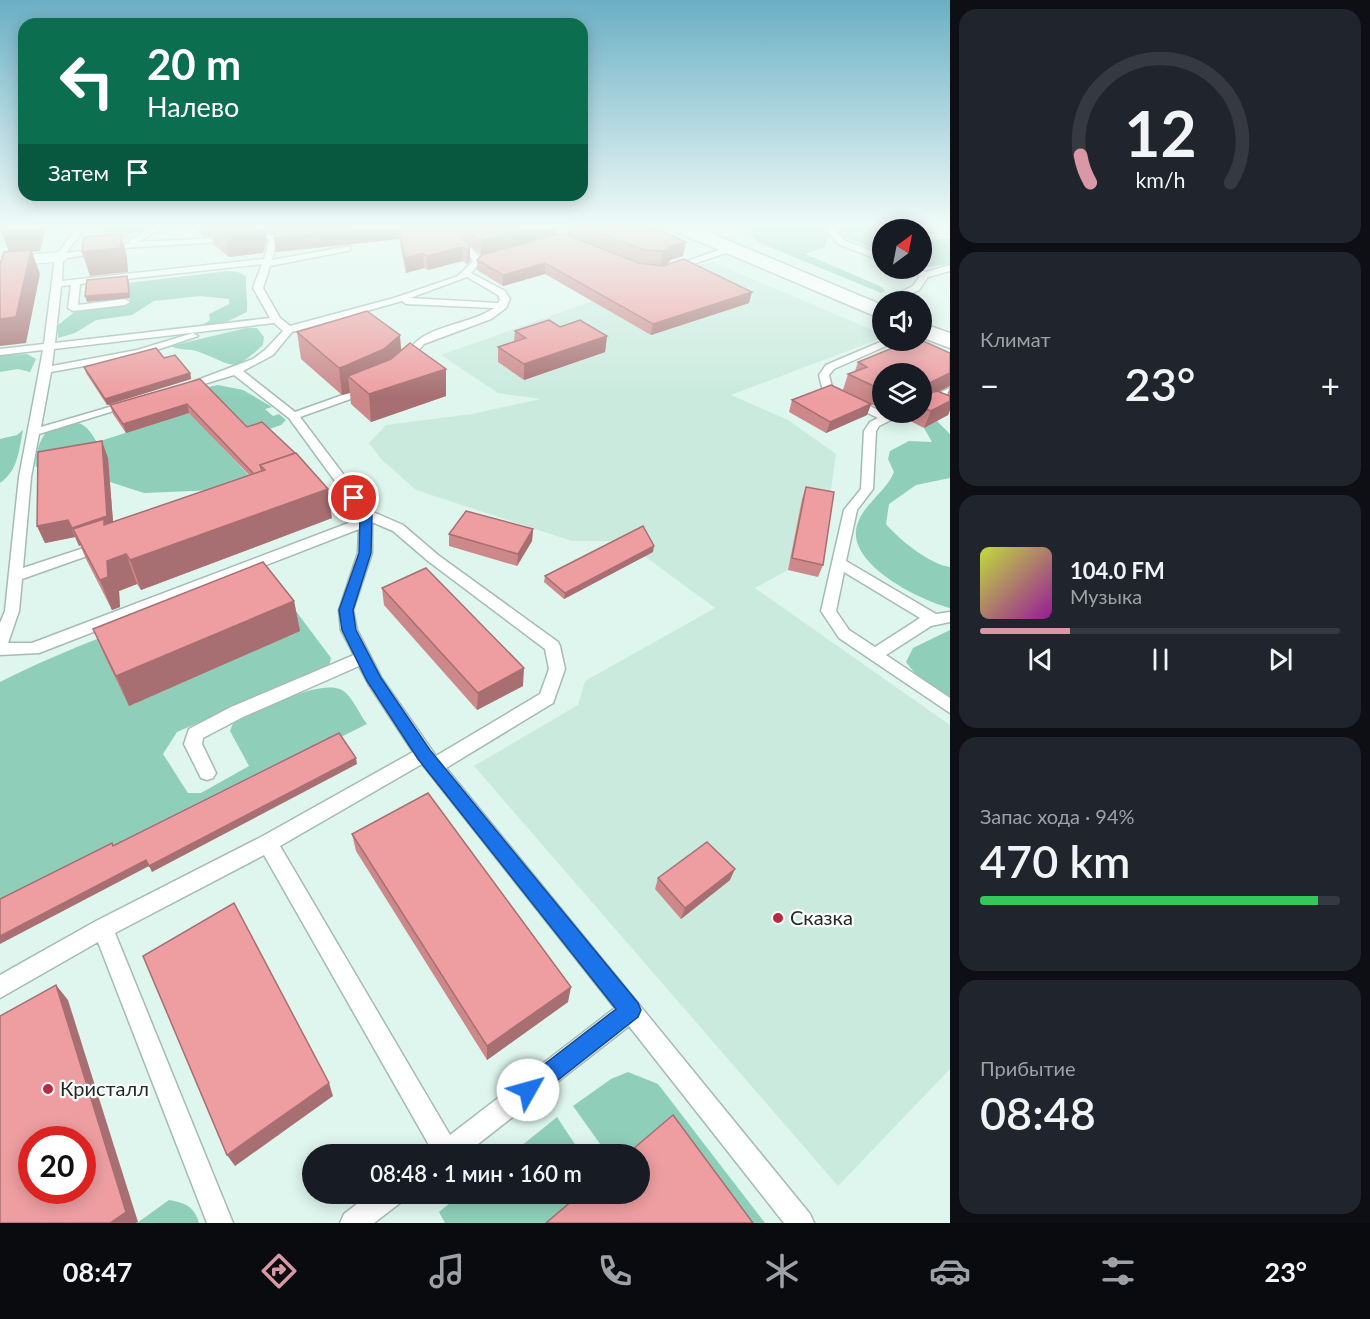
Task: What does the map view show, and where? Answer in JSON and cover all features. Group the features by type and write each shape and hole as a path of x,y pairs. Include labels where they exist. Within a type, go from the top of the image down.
{"main road":[{"path":"819,283 872,303"}],"lane":[{"path":"0,645 12,611 25,477 46,370 57,284 66,283"},
{"path":"73,308 76,283"},
{"path":"260,283 258,288 276,321 288,330"},
{"path":"169,392 236,371 282,342 288,330 397,300 446,283"},
{"path":"403,369 409,363 413,349 428,339 484,319 503,306 505,299 502,293 483,283"},
{"path":"397,300 503,306"},
{"path":"54,310 125,302"},
{"path":"0,352 276,321"},
{"path":"46,370 139,353 178,342 213,328"},
{"path":"872,350 830,367 824,375 827,388 872,410"},
{"path":"0,987 103,928 546,698 557,669 552,646 433,558 398,528 366,518 323,467 292,416 236,371"},
{"path":"292,416 379,386"},
{"path":"932,403 950,391"},
{"path":"35,432 147,398"},
{"path":"876,423 870,431 867,489 851,510 828,611 844,634 950,707"},
{"path":"0,650 33,649 366,518"},
{"path":"366,518 365,553 346,610 349,630 375,681 429,760 801,1223"},
{"path":"16,576 116,541"},
{"path":"839,563 934,620"},
{"path":"875,655 927,621 950,617"},
{"path":"207,773 193,744 195,734 237,712 363,658"},
{"path":"268,843 440,1144"},
{"path":"103,928 220,1223"},
{"path":"459,1144 631,1010"},
{"path":"353,1223 378,1204"}],"shaded area":[{"name":"Сказка","path":"648,283 762,283 872,330 872,342 731,395 788,420 836,454 829,504 802,499 788,570 755,588 950,725 950,1069 838,1186 474,766 578,705 585,681 715,608 624,541 572,541 416,490 381,459 369,443 386,425 472,414 541,399 498,393 441,355"}],"green space":[{"path":"129,283 246,283 247,312 226,322 195,330 210,320 209,314 229,304 229,299 200,296 154,301 132,315 96,320 75,333 58,338 58,325 77,310 130,304"},
{"path":"857,283 873,283 882,287 884,291 876,291"},
{"path":"246,328 257,328 264,337 263,345 238,364 233,365 196,351 171,346"},
{"path":"27,354 36,359 30,372 18,369 0,372 0,355"},
{"path":"218,385 243,390 272,407 265,409 273,416 279,414 286,420 281,425 221,446 253,480 216,490 144,493 110,482 107,458 45,469 36,467 36,455 41,441 52,429 62,425 81,424 88,429 97,442 217,404 202,388"},
{"path":"937,421 950,434 950,478 916,485 889,504 886,524 915,550 934,562 950,567 950,608 920,597 885,576 860,550 856,535 859,520 867,507 887,485 894,472 888,459 890,451 909,441 932,442 924,428"},
{"path":"23,430 14,466 0,483 0,439 17,435"},
{"path":"272,579 331,658 329,666 177,732 163,754 188,793 201,793 249,766 230,731 233,723 291,697 323,688 336,688 346,693 367,724 0,907 0,682 100,638"},
{"path":"950,630 950,697 917,676 906,662 913,648"},
{"path":"628,1072 658,1084 765,1223 732,1223 665,1131 649,1144 600,1144 573,1106 611,1079"},
{"path":"557,1117 575,1144 524,1144"},
{"path":"169,1200 180,1202 192,1209 199,1223 137,1223"},
{"path":"449,1204 578,1204 556,1223 445,1223 439,1212"}],"building":[{"path":"0,283 24,283 16,317 0,319"},
{"path":"87,283 128,283 129,293 85,296"},
{"path":"581,283 734,283 752,292 653,324"},
{"path":"367,311 400,335 384,349 339,368 297,332"},
{"path":"549,320 560,327 580,320 607,336 524,364 498,347 526,338 515,331"},
{"path":"410,343 446,369 369,394 348,376 391,359"},
{"path":"932,345 950,353 950,373 932,382 932,363 872,363 872,385 848,374 867,367 858,362 885,351 932,351"},
{"path":"156,348 164,358 175,355 190,373 105,399 84,367"},
{"path":"200,379 247,427 262,422 295,453 260,465 262,471 254,474 187,404 123,424 110,405"},
{"path":"831,385 871,404 830,422 792,400"},
{"path":"937,391 950,396 950,401 932,410 932,392"},
{"path":"102,441 107,516 72,528 68,520 37,526 38,452"},
{"path":"296,453 328,489 130,560 126,554 107,561 108,577 100,580 73,529 104,519 104,525 265,470 260,465"},
{"path":"806,487 834,492 823,565 792,558"},
{"path":"466,511 533,529 518,554 449,534"},
{"path":"643,526 654,546 565,593 545,576"},
{"path":"263,562 294,601 116,676 93,629"},
{"path":"426,568 524,668 478,693 382,588"},
{"path":"339,733 356,758 149,866 146,860 0,936 0,899 112,843 113,846"},
{"path":"428,793 571,987 487,1046 352,834"},
{"path":"707,842 735,869 685,908 658,878"},
{"path":"234,903 329,1083 227,1155 143,956"},
{"name":"Кристалл","path":"56,985 126,1212 110,1223 0,1223 0,1016"},
{"path":"673,1115 753,1223 546,1223 568,1204 650,1204 650,1144 639,1144"}],"place":[{"name":"Сказка","path":"778,918"},
{"name":"Кристалл","path":"48,1089"}],"route":[{"path":"354,498 366,514 365,553 346,610 349,630 375,681 424,754 631,1010 528,1090"}]}
